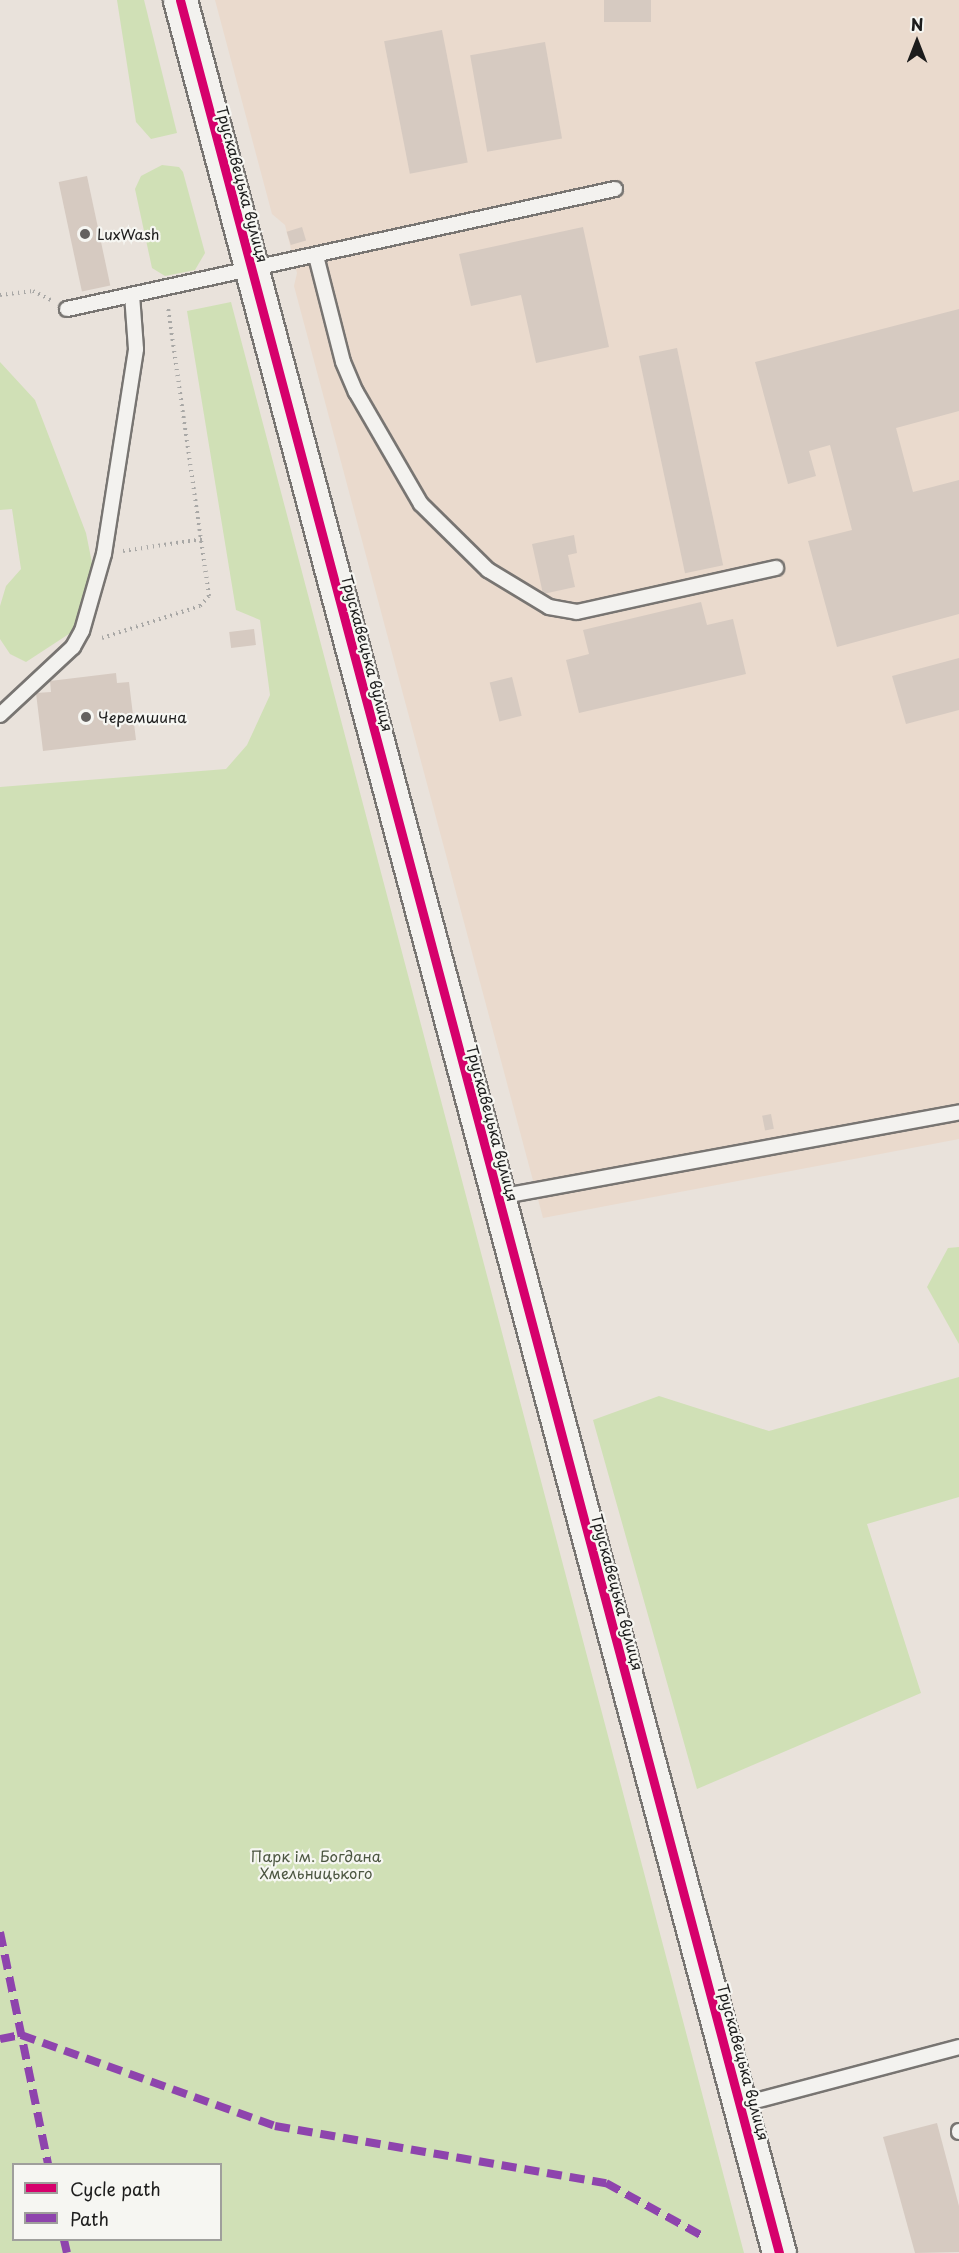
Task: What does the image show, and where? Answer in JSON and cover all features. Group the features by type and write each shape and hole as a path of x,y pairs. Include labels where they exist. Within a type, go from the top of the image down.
{"main road":[{"name":"Трускавецька вулиця","path":"180,0 779,2253"}],"lane":[{"path":"67,309 615,189"},
{"path":"316,256 343,362 362,402 421,504 488,570 549,607 577,612 776,567"},
{"path":"0,715 73,647 104,554 136,349 132,295"},
{"path":"497,1197 959,1112"},
{"path":"740,2105 959,2047"}],"path":[{"path":"73,647 207,602 210,586 165,314 170,302 201,280"},
{"path":"0,296 33,291 67,309"},
{"path":"104,554 203,539"}],"shaded area":[{"path":"215,0 959,0 959,1139 543,1218 294,286 297,273 285,225 272,214"}],"green space":[{"path":"117,0 144,0 177,133 151,139 136,122"},
{"path":"162,165 179,167 183,172 205,253 195,270 165,276 152,268 135,189 141,176"},
{"name":"Парк ім. Богдана Хмельницького","path":"231,302 744,2253 0,2253 0,787 226,769 247,745 270,695 260,620 236,610 187,311"},
{"path":"0,362 35,400 86,533 93,568 75,630 26,662 10,654 0,639 0,606 6,586 21,569 12,509 0,510"},
{"path":"959,1247 959,1344 927,1287 948,1248"},
{"path":"959,1377 959,1497 867,1524 921,1693 697,1789 593,1420 659,1396 769,1431"}],"building":[{"path":"604,0 651,0 651,22 604,22"},
{"path":"442,30 468,163 410,174 384,41"},
{"path":"545,42 562,139 487,152 470,55"},
{"name":"LuxWash","path":"87,176 110,286 82,292 59,182"},
{"path":"302,227 306,240 291,245 287,232"},
{"path":"583,227 609,347 536,363 521,295 471,306 459,254"},
{"path":"959,309 959,411 896,428 913,492 959,480 959,614 837,647 808,541 852,530 830,445 809,451 816,476 788,484 755,362"},
{"path":"677,348 723,565 685,573 639,356"},
{"path":"574,535 577,553 568,555 575,587 543,594 532,544"},
{"path":"701,602 707,625 733,619 746,674 579,713 566,660 589,654 583,630"},
{"path":"254,629 256,645 231,648 229,632"},
{"path":"959,658 959,710 906,724 892,676"},
{"name":"Черемшина","path":"116,673 117,683 129,682 136,740 43,751 36,693 51,692 50,681"},
{"path":"512,677 522,716 499,721 490,683"},
{"path":"771,1114 774,1129 765,1130 762,1116"},
{"path":"937,2123 959,2206 959,2252 915,2253 883,2137"}],"marked path":[{"path":"0,1932 48,2163"},
{"path":"0,2039 21,2035 275,2126 606,2183 706,2238"},
{"path":"64,2241 67,2253"}],"cycle path":[{"path":"180,0 779,2253"}],"place":[{"name":"LuxWash","path":"85,234"},
{"name":"Черемшина","path":"86,717"}]}
